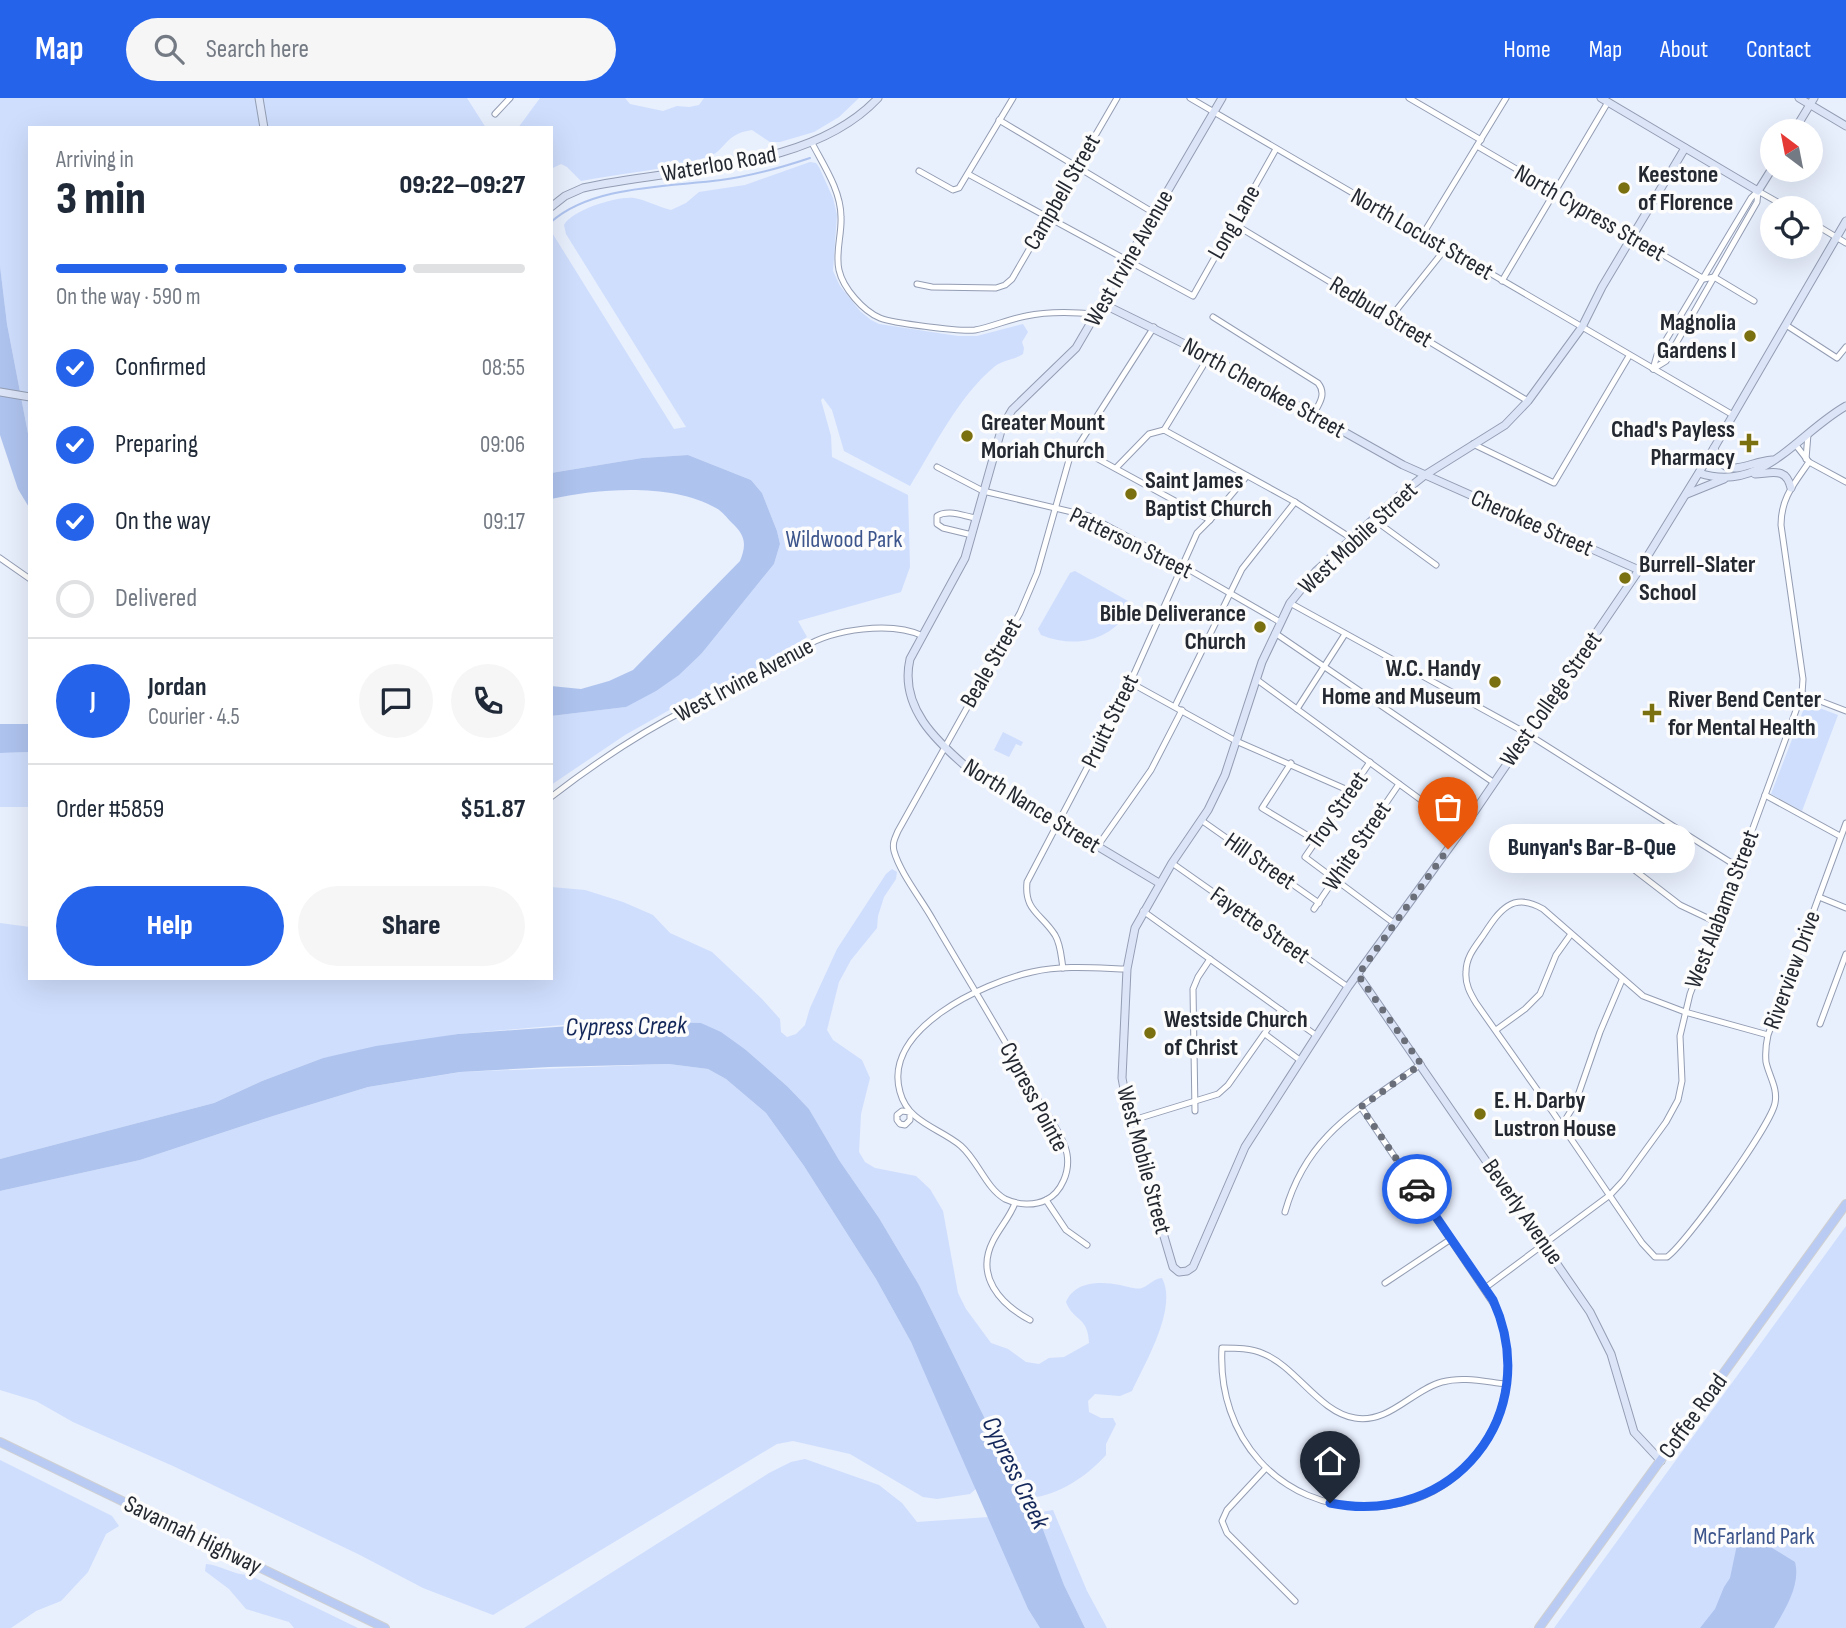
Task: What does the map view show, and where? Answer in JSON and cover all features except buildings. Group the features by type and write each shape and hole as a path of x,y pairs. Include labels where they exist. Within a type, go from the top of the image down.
{"main road":[{"name":"Coffee Road","path":"1539,1628 1846,1204"},
{"name":"Savannah Highway","path":"0,1443 385,1628"}],"street":[{"path":"259,98 264,126"},
{"path":"495,114 510,98"},
{"name":"Waterloo Road","path":"553,206 583,188 779,154 812,143 846,124 878,98"},
{"path":"919,171 953,190 959,188 1013,98"},
{"name":"Campbell Street","path":"917,284 932,287 996,288 1012,279 1117,98"},
{"name":"North Locust Street","path":"1190,98 1733,415"},
{"name":"West Irvine Avenue","path":"553,796 640,735 693,706 753,680 811,643 848,632 870,629 905,629 923,636 961,567 1002,427 1012,410 1068,358 1222,98"},
{"name":"North Cypress Street","path":"1409,98 1554,191 1704,279"},
{"path":"1423,234 1506,98"},
{"path":"1799,98 1812,101 1846,126"},
{"path":"1502,281 1605,100 1767,196"},
{"path":"1801,119 1812,101"},
{"path":"999,120 1154,213"},
{"path":"812,143 840,206 839,270 851,292 869,311 880,318 956,330 975,330 1030,315 1068,312 1095,314"},
{"name":"West Mobile Street","path":"1180,1272 1173,1267 1130,1121 1122,1079 1127,969 1135,928 1159,883 1201,820 1225,775 1256,679 1290,603 1316,572 1373,519 1425,475 1504,425 1528,401 1582,327 1602,287 1685,148"},
{"name":"Long Lane","path":"1127,260 1193,296 1276,149"},
{"path":"968,174 1127,260"},
{"path":"1653,369 1657,355 1751,198 1764,182"},
{"path":"1653,369 1666,361 1757,202 1758,191"},
{"name":"West College Street","path":"1180,1272 1187,1272 1193,1267 1245,1147 1348,987 1462,830 1639,570 1714,448 1846,220"},
{"name":"Redbud Street","path":"1234,224 1528,401"},
{"path":"1823,229 1846,243"},
{"path":"1390,318 1446,248"},
{"path":"1704,279 1714,277 1754,301"},
{"name":"North Cherokee Street","path":"1101,303 1209,356 1425,475"},
{"path":"1213,317 1318,383 1322,396 1313,415"},
{"path":"1786,326 1837,358 1846,347"},
{"name":"Beale Street","path":"975,993 901,866 893,847 898,831 943,747 1020,613 1030,590 1054,506 1076,447 1154,327"},
{"path":"1164,430 1209,356"},
{"path":"1473,444 1554,483 1629,356"},
{"path":"0,392 28,397"},
{"path":"1751,474 1846,406"},
{"path":"1116,468 1149,434 1164,430 1295,502 1351,538"},
{"path":"1808,434 1808,460"},
{"path":"1795,444 1808,460 1846,482"},
{"path":"1076,447 1210,520"},
{"path":"1714,448 1718,462 1724,467 1732,468 1773,460"},
{"name":"West Alabama Street","path":"1485,1288 1610,1195 1666,1122 1678,1100 1682,1081 1680,1037 1693,984 1802,694 1803,679 1781,525 1782,503 1808,460"},
{"name":"Patterson Street","path":"937,467 983,491 1089,516 1280,622"},
{"path":"1686,495 1728,478 1778,471 1783,472 1790,481 1791,488"},
{"path":"1699,472 1728,478"},
{"name":"Pruitt Street","path":"1063,968 1060,946 1055,935 1030,907 1026,895 1027,881 1131,683 1197,533 1247,475"},
{"name":"Cherokee Street","path":"1425,475 1639,570"},
{"path":"1175,706 1248,558 1295,502"},
{"path":"972,535 943,528 937,524 937,516 949,512 976,518"},
{"path":"1373,519 1436,565"},
{"path":"0,558 28,578"},
{"path":"1290,603 1526,733 1738,867"},
{"path":"1275,633 1493,782"},
{"path":"1297,709 1345,634"},
{"name":"North Nance Street","path":"923,636 910,659 906,684 908,694 918,712 943,747 970,770 1159,883"},
{"path":"1256,679 1462,830"},
{"path":"1131,683 1236,741 1350,791"},
{"path":"1802,694 1846,711"},
{"path":"1097,847 1151,770 1182,710"},
{"name":"Troy Street","path":"1334,880 1305,857 1370,762"},
{"path":"1291,763 1262,808 1315,840"},
{"name":"White Street","path":"1314,909 1399,784"},
{"path":"1765,795 1840,836"},
{"name":"Hill Street","path":"1201,820 1319,903"},
{"name":"Riverview Drive","path":"1610,1195 1650,1253 1661,1258 1670,1255 1731,1178 1772,1114 1776,1096 1766,1059 1768,1035 1846,823"},
{"path":"1615,855 1679,905 1717,923"},
{"name":"Fayette Street","path":"1172,863 1348,987"},
{"path":"1334,880 1395,924"},
{"path":"1819,897 1846,908"},
{"path":"1610,1195 1470,992 1466,968 1473,950 1498,914 1507,905 1532,903 1543,909 1643,996 1685,1012 1768,1035"},
{"path":"1143,911 1317,1036"},
{"path":"1496,1030 1525,1009 1540,994 1556,955 1571,934"},
{"path":"1820,1024 1846,954"},
{"path":"1195,1111 1193,989 1210,959"},
{"path":"1087,1245 1066,1230 1046,1200 1015,1203 999,1194 959,1144 910,1112 897,1080 901,1055 921,1029 941,1013 993,984 1029,973 1063,968 1127,969"},
{"name":"Beverly Avenue","path":"1358,975 1590,1312 1604,1336 1617,1371 1634,1432 1661,1461"},
{"path":"1562,1125 1575,1104 1600,1032 1622,980"},
{"name":"Cypress Pointe","path":"975,993 1065,1148 1068,1161 1064,1181 1054,1195 1046,1200"},
{"path":"1130,1121 1218,1094 1228,1085 1281,1010"},
{"path":"1265,1034 1301,1061"},
{"path":"1285,1212 1299,1173 1332,1129 1421,1064"},
{"path":"1361,1107 1497,1309 1506,1334 1509,1364 1506,1384 1498,1416 1477,1455 1449,1481 1416,1499 1372,1507 1330,1503 1293,1488 1265,1468 1240,1434 1232,1417 1223,1381 1222,1348 1243,1349 1267,1355 1334,1409 1356,1419 1370,1419 1382,1415 1443,1382 1461,1380 1506,1384"},
{"path":"1015,1203 992,1243 987,1272 997,1295 1030,1320"},
{"path":"1385,1283 1451,1239"},
{"path":"1265,1468 1227,1510 1222,1521 1227,1533 1295,1601"}],"green space":[{"path":"0,98 467,98 485,126 28,126 28,434 7,324 0,266"},
{"path":"540,98 625,98 630,104 663,111 677,106 699,105 704,98 859,98 839,117 814,132 780,142 770,142 752,130 735,135 713,155 707,157 581,181 561,164 553,168 553,126 519,126"},
{"name":"Wildwood Park","path":"810,162 816,163 833,198 837,215 833,271 840,286 860,311 879,324 958,336 977,336 1023,324 1028,332 1022,342 1023,354 997,365 969,392 910,486 844,451 832,410 823,398 821,400 831,436 832,457 908,495 910,567 901,592 798,621 807,637 753,670 680,704 625,735 553,784 553,716 626,707 702,653 774,564 780,544 762,493 751,480 688,455 642,458 553,473 553,234 674,429 686,427 566,234 564,225 585,209 606,202 634,198 671,210 686,203 699,192 745,185"},
{"path":"1075,571 1128,601 1131,609 1113,629 1091,639 1067,641 1041,635 1038,629 1070,573"},
{"path":"1806,703 1838,715 1802,811 1771,794"},
{"path":"1003,732 1023,742 1021,746 1016,744 1009,757 994,750"},
{"path":"28,752 28,807 0,807 0,753"},
{"path":"892,869 897,872 896,879 884,897 877,928 851,960 839,982 827,1030 833,1040 862,1060 870,1078 861,1114 859,1152 865,1162 875,1168 916,1176 930,1189 943,1211 958,1293 966,1309 991,1343 1008,1349 1026,1362 1039,1364 1049,1358 1064,1357 1089,1343 1086,1328 1066,1302 1075,1290 1082,1286 1104,1283 1140,1288 1162,1278 1166,1290 1166,1304 1158,1335 1132,1391 1120,1396 1095,1394 1088,1401 1089,1412 1101,1418 1113,1418 1116,1424 1106,1444 1106,1455 1081,1477 1052,1493 1031,1498 990,1429 919,1285 809,1109 746,1050 701,1023 585,1023 458,1034 323,1058 214,1103 0,1159 0,923 28,927 28,980 553,980 553,887 585,890 653,915 670,933 712,952 780,1019 781,1032 787,1037 796,1034 805,1025 837,949 886,874"},
{"path":"669,1064 708,1069 726,1079 766,1113 804,1166 876,1279 911,1342 977,1488 970,1494 937,1499 923,1497 850,1454 793,1441 777,1444 493,1615 423,1588 173,1466 73,1422 36,1401 0,1390 0,1191 140,1160 368,1087 461,1072"},
{"name":"McFarland Park","path":"1846,1226 1846,1628 1554,1628"},
{"path":"805,1459 879,1485 902,1503 917,1522 989,1517 1028,1609 1040,1628 524,1628 769,1473 791,1462"},
{"path":"0,1460 112,1516 119,1526 106,1534 88,1572 61,1601 36,1611 11,1628 0,1628"},
{"path":"1053,1510 1087,1591 1107,1628 1085,1628 1064,1585 1036,1513"},
{"path":"206,1564 249,1575 358,1628 294,1628 289,1622 246,1609 229,1589 205,1571"}],"water":[{"path":"0,266 7,324 28,434 28,506 18,489 0,435"},
{"path":"688,455 751,480 762,493 777,531 780,544 774,564 702,653 679,675 656,691 626,707 553,716 553,686 581,689 633,670 740,561 744,550 744,540 740,532 722,513 699,500 679,494 613,490 553,499 553,473 642,458"},
{"path":"0,724 28,724 28,752 0,753"},
{"name":"Cypress Creek","path":"639,1021 701,1023 721,1032 746,1050 809,1109 919,1285 990,1429 1031,1498 1064,1585 1085,1628 1040,1628 1028,1609 911,1342 876,1279 804,1166 766,1113 726,1079 708,1069 669,1064 549,1067 460,1072 368,1087 140,1160 0,1191 0,1159 214,1103 323,1058 376,1046 458,1034"},
{"path":"1745,1531 1795,1562 1796,1579 1787,1605 1774,1628 1700,1628 1715,1609 1730,1578 1739,1535"}],"waterway":[{"path":"553,221 568,210 609,194 744,176 810,158"}],"way so far":[{"path":"1417,1189 1361,1107 1421,1064 1358,975 1448,849"}],"place":[{"name":"Keestone of Florence","path":"1624,188"},
{"name":"Magnolia Gardens I","path":"1750,336"},
{"name":"Greater Mount Moriah Church","path":"967,436"},
{"name":"Chad's Payless Pharmacy","path":"1749,443"},
{"name":"Saint James Baptist Church","path":"1131,494"},
{"name":"Burrell-Slater School","path":"1625,578"},
{"name":"Bible Deliverance Church","path":"1260,627"},
{"name":"W.C. Handy Home and Museum","path":"1495,682"},
{"name":"River Bend Center for Mental Health","path":"1652,713"},
{"name":"Bunyan's Bar-B-Que","path":"1448,849"},
{"name":"Westside Church of Christ","path":"1150,1033"},
{"name":"E. H. Darby Lustron House","path":"1480,1114"}],"route":[{"path":"1330,1503 1360,1507 1385,1506 1427,1494 1449,1481 1477,1455 1488,1439 1502,1404 1509,1364 1502,1321 1493,1300 1417,1189"}]}
